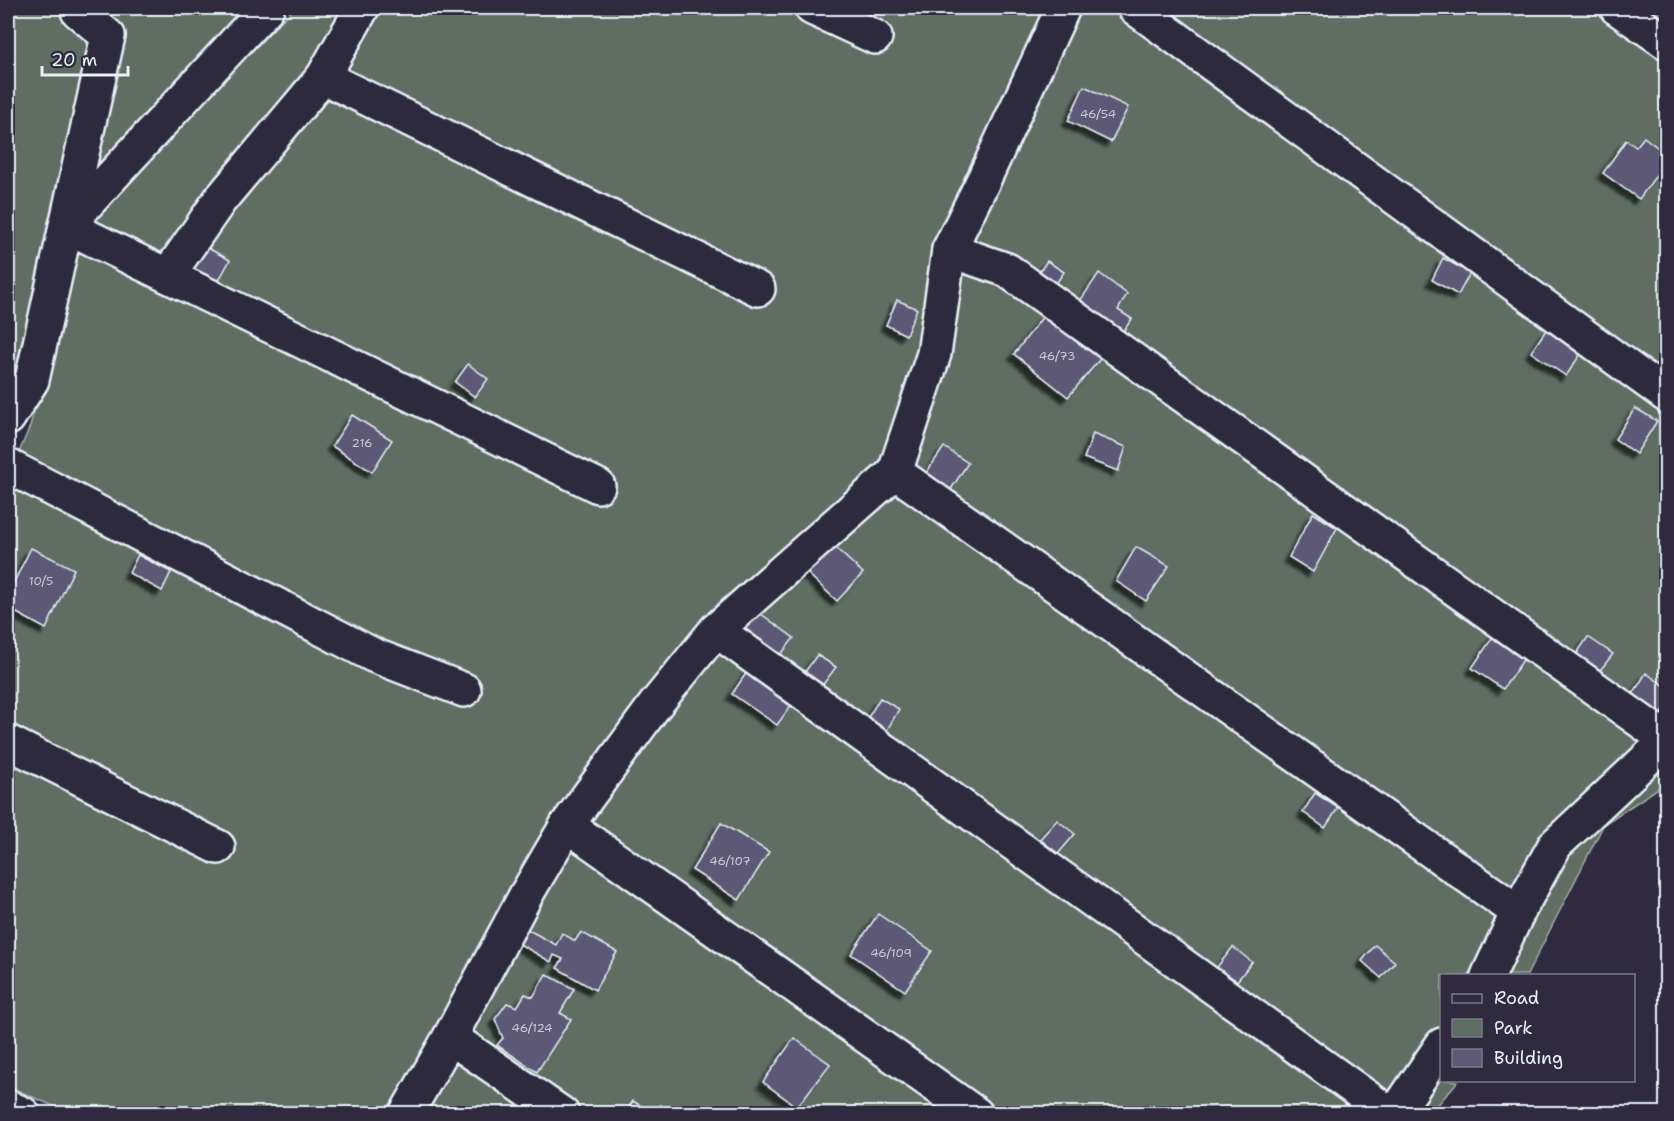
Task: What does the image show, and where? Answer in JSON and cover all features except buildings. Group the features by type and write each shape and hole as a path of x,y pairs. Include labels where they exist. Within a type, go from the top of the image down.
{"street":[{"path":"66,226 267,8"},
{"path":"168,276 220,200 322,77 362,8"},
{"path":"812,8 875,37"},
{"path":"406,1113 567,825 655,705 717,630 895,472 934,354 949,250 1063,8"},
{"path":"1135,8 1666,395"},
{"path":"1617,8 1666,42"},
{"path":"8,418 32,380 108,36 78,11"},
{"path":"322,77 758,289"},
{"path":"66,226 598,486"},
{"path":"949,250 1007,270 1666,740 1555,845 1518,912 1488,974"},
{"path":"8,466 374,655 464,690"},
{"path":"895,472 1518,912"},
{"path":"717,630 1390,1113"},
{"path":"8,742 218,848"},
{"path":"567,825 976,1113"},
{"path":"450,1037 562,1113"},
{"path":"1395,1113 1440,1048"},
{"path":"8,1107 23,1113"}],"green space":[{"path":"8,8 258,8 59,219 26,381 8,405"},
{"path":"294,8 1666,8 1666,783 1604,824 1528,974 1440,974 1440,1082 1457,1082 1431,1113 71,1114 8,1086 8,479 30,426 88,219"}]}
